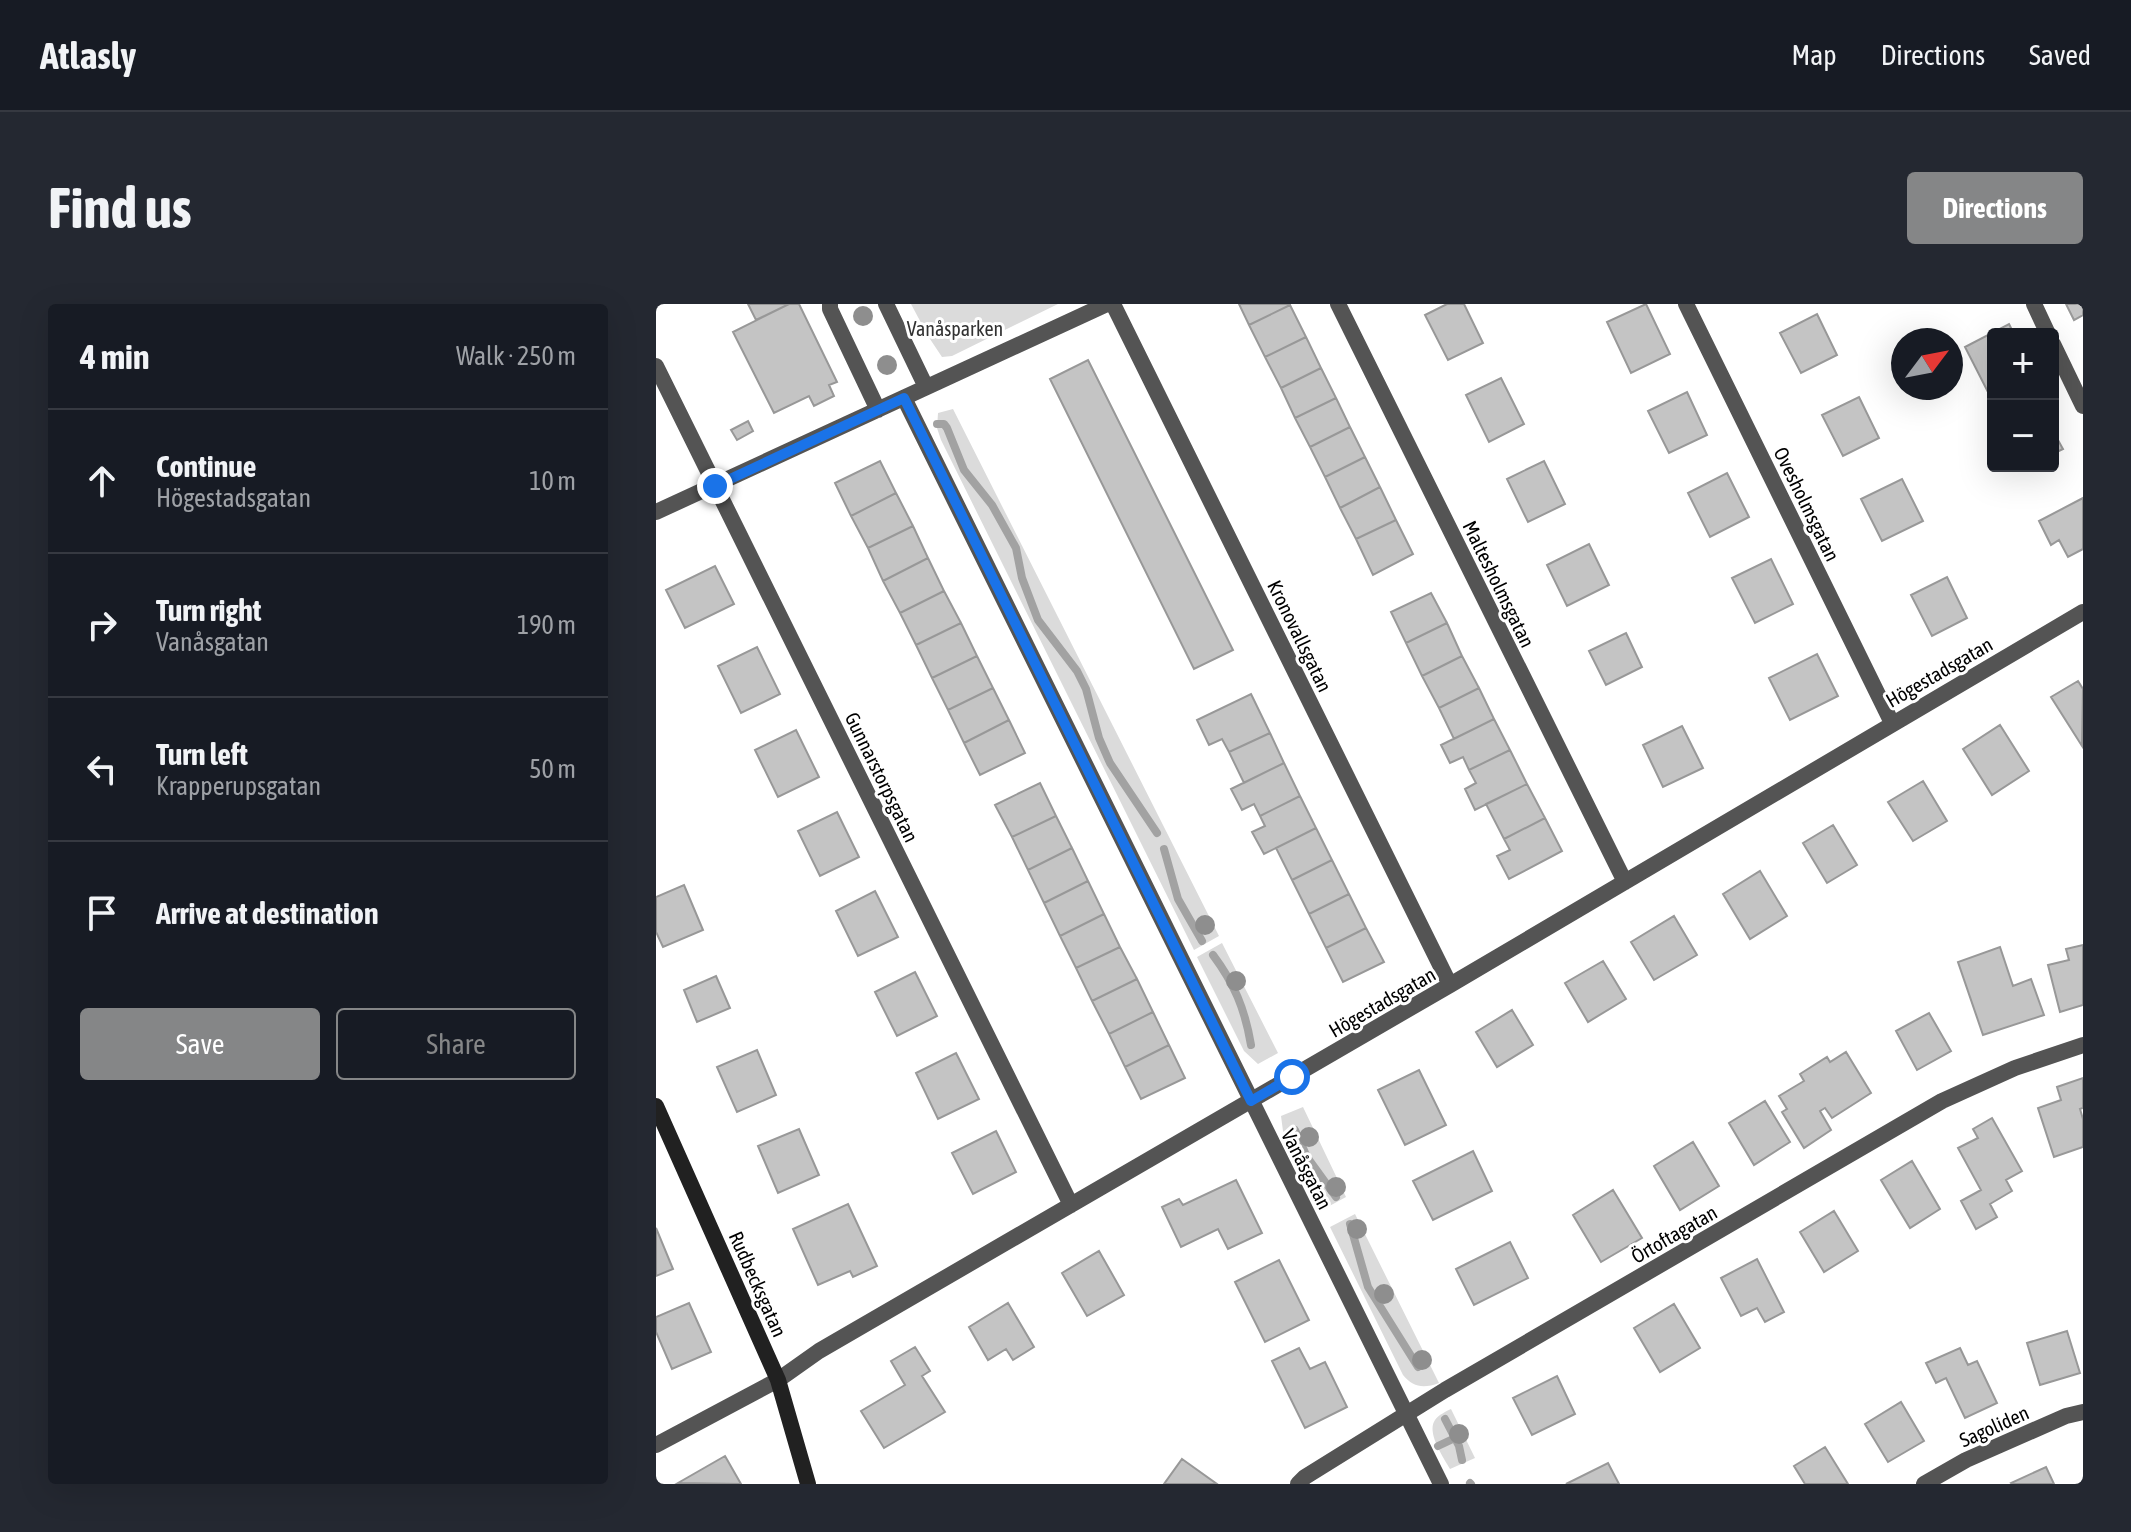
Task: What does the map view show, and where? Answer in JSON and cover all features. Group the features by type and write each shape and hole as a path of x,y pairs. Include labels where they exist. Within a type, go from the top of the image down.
{"street":[{"path":"830,304 878,410"},
{"path":"886,304 926,387"},
{"path":"656,512 1107,304"},
{"name":"Kronovallsgatan","path":"1113,304 1450,985"},
{"name":"Maltesholmsgatan","path":"1338,304 1625,882"},
{"name":"Ovesholmsgatan","path":"1686,304 1892,723"},
{"path":"2034,304 2045,328"},
{"path":"2059,356 2083,406"},
{"name":"Gunnarstorpsgatan","path":"656,366 1071,1205"},
{"name":"Vanåsgatan","path":"904,398 1441,1484"},
{"name":"Högestadsgatan","path":"656,1445 778,1380 819,1351 1450,985 2083,612"},
{"name":"Örtoftagatan","path":"1298,1484 1407,1414 1942,1101 2015,1068 2083,1045"},
{"name":"Rudbecksgatan","path":"656,1106 778,1380 808,1484"},
{"name":"Sagoliden","path":"1924,1484 1966,1460 2066,1416 2083,1412"}],"green space":[{"name":"Vanåsparken","path":"911,304 1058,304 952,356 942,357"},
{"path":"953,409 1219,936 1194,950 941,440 937,428 938,413"},
{"path":"1222,943 1278,1053 1258,1064 1244,1051 1197,957"},
{"path":"1303,1107 1346,1197 1322,1210 1283,1131 1281,1116"},
{"path":"1355,1214 1439,1383 1419,1386 1403,1375 1330,1227"},
{"path":"1451,1409 1475,1458 1450,1469 1437,1445 1433,1425 1436,1418"}],"building":[{"path":"748,304 789,304 756,320"},
{"path":"789,304 799,304 837,382 829,385 834,396 814,406 809,396 774,413 733,332"},
{"path":"1239,304 1290,304 1290,305 1249,325"},
{"path":"1447,304 1464,304 1483,343 1448,360 1425,315"},
{"path":"1646,304 1670,354 1631,373 1607,322"},
{"path":"2066,304 2083,304 2083,315 2074,320"},
{"path":"1290,305 1306,337 1265,357 1249,325"},
{"path":"1817,314 1837,355 1801,373 1780,333"},
{"path":"1987,336 1987,390 1965,347"},
{"path":"1306,337 1321,368 1281,388 1265,357"},
{"path":"1088,360 1233,650 1194,669 1050,379"},
{"path":"1321,368 1336,398 1295,418 1281,388"},
{"path":"1501,378 1524,424 1489,442 1466,395"},
{"path":"1687,392 1707,435 1669,453 1648,411"},
{"path":"1859,397 1879,438 1843,456 1822,415"},
{"path":"1336,398 1350,427 1310,447 1295,418"},
{"path":"748,421 753,431 737,440 731,430"},
{"path":"1350,427 1365,457 1325,477 1310,447"},
{"path":"1365,457 1380,487 1340,508 1325,477"},
{"path":"880,461 896,493 851,516 835,483"},
{"path":"1544,461 1565,504 1528,522 1507,479"},
{"path":"1727,473 1749,517 1710,537 1688,493"},
{"path":"1902,479 1923,521 1882,541 1861,499"},
{"path":"1380,487 1396,520 1356,539 1340,508"},
{"path":"896,493 913,526 868,548 851,516"},
{"path":"2083,498 2083,549 2068,557 2059,540 2051,545 2039,521"},
{"path":"1396,520 1413,554 1373,575 1356,539"},
{"path":"913,526 928,558 883,581 868,548"},
{"path":"1589,544 1609,585 1567,606 1547,565"},
{"path":"928,558 944,591 900,613 883,581"},
{"path":"1771,559 1793,604 1755,623 1732,578"},
{"path":"715,566 734,604 685,628 666,590"},
{"path":"1947,577 1967,618 1932,636 1911,595"},
{"path":"944,591 961,623 916,645 900,613"},
{"path":"1431,593 1447,623 1406,643 1391,612"},
{"path":"961,623 977,656 932,678 916,645"},
{"path":"1447,623 1462,656 1422,676 1406,643"},
{"path":"1626,633 1642,667 1606,685 1589,651"},
{"path":"757,647 780,694 741,713 718,666"},
{"path":"1817,654 1838,696 1790,720 1769,678"},
{"path":"977,656 993,688 948,710 932,678"},
{"path":"1462,656 1479,688 1439,708 1422,676"},
{"path":"2078,681 2083,689 2082,746 2051,697"},
{"path":"993,688 1009,720 964,743 948,710"},
{"path":"1479,688 1494,719 1454,739 1439,708"},
{"path":"1251,694 1270,733 1229,752 1222,739 1209,745 1197,720"},
{"path":"1494,719 1510,750 1469,770 1463,757 1450,763 1441,745"},
{"path":"1009,720 1025,753 980,775 964,743"},
{"path":"2000,725 2029,771 1992,795 1963,749"},
{"path":"1682,726 1703,768 1663,787 1643,745"},
{"path":"796,730 819,777 778,797 755,750"},
{"path":"1270,733 1284,763 1244,783 1229,752"},
{"path":"1510,750 1527,784 1475,810 1465,789 1476,783 1469,770"},
{"path":"1284,763 1300,796 1260,816 1254,804 1242,810 1231,789"},
{"path":"1923,781 1947,821 1913,841 1888,802"},
{"path":"1040,783 1056,816 1012,837 995,805"},
{"path":"1527,784 1545,818 1504,839 1486,804"},
{"path":"1300,796 1316,828 1264,854 1252,832 1265,826 1260,816"},
{"path":"837,812 859,857 820,876 798,831"},
{"path":"1056,816 1072,848 1028,870 1012,837"},
{"path":"1545,818 1562,851 1509,879 1497,856 1510,850 1504,839"},
{"path":"1833,825 1857,865 1827,883 1803,843"},
{"path":"1316,828 1332,860 1292,880 1276,848"},
{"path":"1072,848 1088,881 1044,903 1028,870"},
{"path":"1332,860 1349,894 1309,914 1292,880"},
{"path":"1760,871 1787,916 1750,939 1723,894"},
{"path":"1088,881 1104,914 1060,936 1044,903"},
{"path":"684,885 703,930 663,947 656,932 656,897"},
{"path":"875,891 898,937 858,956 836,911"},
{"path":"1349,894 1366,928 1326,948 1309,914"},
{"path":"1104,914 1120,947 1076,968 1060,936"},
{"path":"1674,916 1697,955 1654,980 1631,942"},
{"path":"1366,928 1384,962 1343,982 1326,948"},
{"path":"2083,945 2083,1005 2060,1012 2048,965 2069,960 2066,949"},
{"path":"1120,947 1137,979 1092,1001 1076,968"},
{"path":"2000,947 2013,986 2031,979 2044,1015 1983,1035 1958,962"},
{"path":"1603,961 1626,999 1588,1022 1565,983"},
{"path":"915,972 937,1016 897,1036 875,992"},
{"path":"716,976 730,1008 697,1022 684,990"},
{"path":"1137,979 1153,1012 1109,1034 1092,1001"},
{"path":"1512,1010 1533,1045 1497,1067 1476,1032"},
{"path":"1153,1012 1169,1045 1125,1067 1109,1034"},
{"path":"1929,1013 1951,1051 1917,1070 1896,1031"},
{"path":"1169,1045 1185,1078 1141,1099 1125,1067"},
{"path":"757,1050 776,1095 737,1112 717,1067"},
{"path":"1846,1052 1871,1093 1832,1118 1825,1108 1820,1111 1831,1130 1804,1148 1782,1112 1787,1109 1779,1096 1804,1081 1800,1074 1827,1057 1830,1062"},
{"path":"956,1053 979,1099 938,1119 916,1073"},
{"path":"1419,1070 1446,1125 1405,1145 1378,1090"},
{"path":"2083,1078 2083,1108 2080,1109 2083,1147 2054,1157 2038,1108 2061,1100 2057,1087"},
{"path":"1765,1101 1790,1142 1754,1165 1729,1123"},
{"path":"1992,1118 2022,1171 2006,1180 2012,1191 1990,1204 1997,1217 1976,1229 1961,1201 1981,1190 1958,1148 1978,1138 1973,1129"},
{"path":"799,1129 819,1175 778,1193 758,1146"},
{"path":"996,1131 1016,1172 973,1194 952,1153"},
{"path":"1693,1142 1719,1186 1680,1210 1654,1166"},
{"path":"1473,1151 1492,1191 1433,1220 1413,1181"},
{"path":"1912,1161 1940,1209 1910,1228 1881,1180"},
{"path":"1236,1180 1262,1233 1228,1249 1218,1229 1181,1247 1162,1207 1179,1199 1183,1205"},
{"path":"1613,1190 1642,1238 1601,1262 1573,1215"},
{"path":"848,1204 877,1266 853,1277 850,1271 818,1285 793,1229"},
{"path":"1834,1211 1858,1251 1824,1272 1800,1232"},
{"path":"656,1228 673,1269 656,1276"},
{"path":"1510,1242 1528,1278 1474,1305 1456,1269"},
{"path":"1099,1251 1124,1295 1087,1316 1062,1273"},
{"path":"1757,1259 1784,1312 1765,1322 1757,1308 1741,1316 1721,1278"},
{"path":"1279,1260 1309,1320 1265,1342 1235,1282"},
{"path":"689,1303 711,1352 672,1369 656,1332 656,1317"},
{"path":"1008,1303 1034,1347 1013,1360 1006,1349 988,1360 969,1327"},
{"path":"1674,1304 1700,1348 1660,1372 1634,1328"},
{"path":"2067,1331 2080,1373 2040,1385 2027,1343"},
{"path":"915,1347 930,1371 922,1376 945,1412 884,1448 861,1411 905,1385 891,1361"},
{"path":"1299,1348 1310,1369 1325,1362 1347,1407 1305,1428 1272,1361"},
{"path":"1960,1348 1968,1365 1977,1361 1997,1403 1965,1418 1946,1378 1936,1383 1926,1363"},
{"path":"1557,1376 1575,1414 1532,1435 1513,1398"},
{"path":"1901,1402 1924,1441 1888,1462 1865,1424"},
{"path":"1825,1447 1848,1484 1805,1484 1794,1466"},
{"path":"725,1456 741,1484 678,1483"},
{"path":"1182,1459 1217,1484 1164,1484"},
{"path":"1608,1463 1619,1484 1566,1484"},
{"path":"2046,1467 2054,1484 2011,1483"}],"waterway":[{"path":"937,424 944,424 947,428 964,470 992,505 1016,548 1022,578 1038,620 1077,671 1110,763 1157,833"},
{"path":"1164,849 1178,899 1202,941"},
{"path":"1213,955 1238,997 1251,1045"},
{"path":"1295,1130 1307,1157 1336,1197"},
{"path":"1350,1224 1368,1287 1418,1367"},
{"path":"1445,1419 1459,1446 1462,1460"},
{"path":"1438,1446 1455,1438"}],"route":[{"path":"715,486 904,398 1251,1101 1292,1077"}]}
